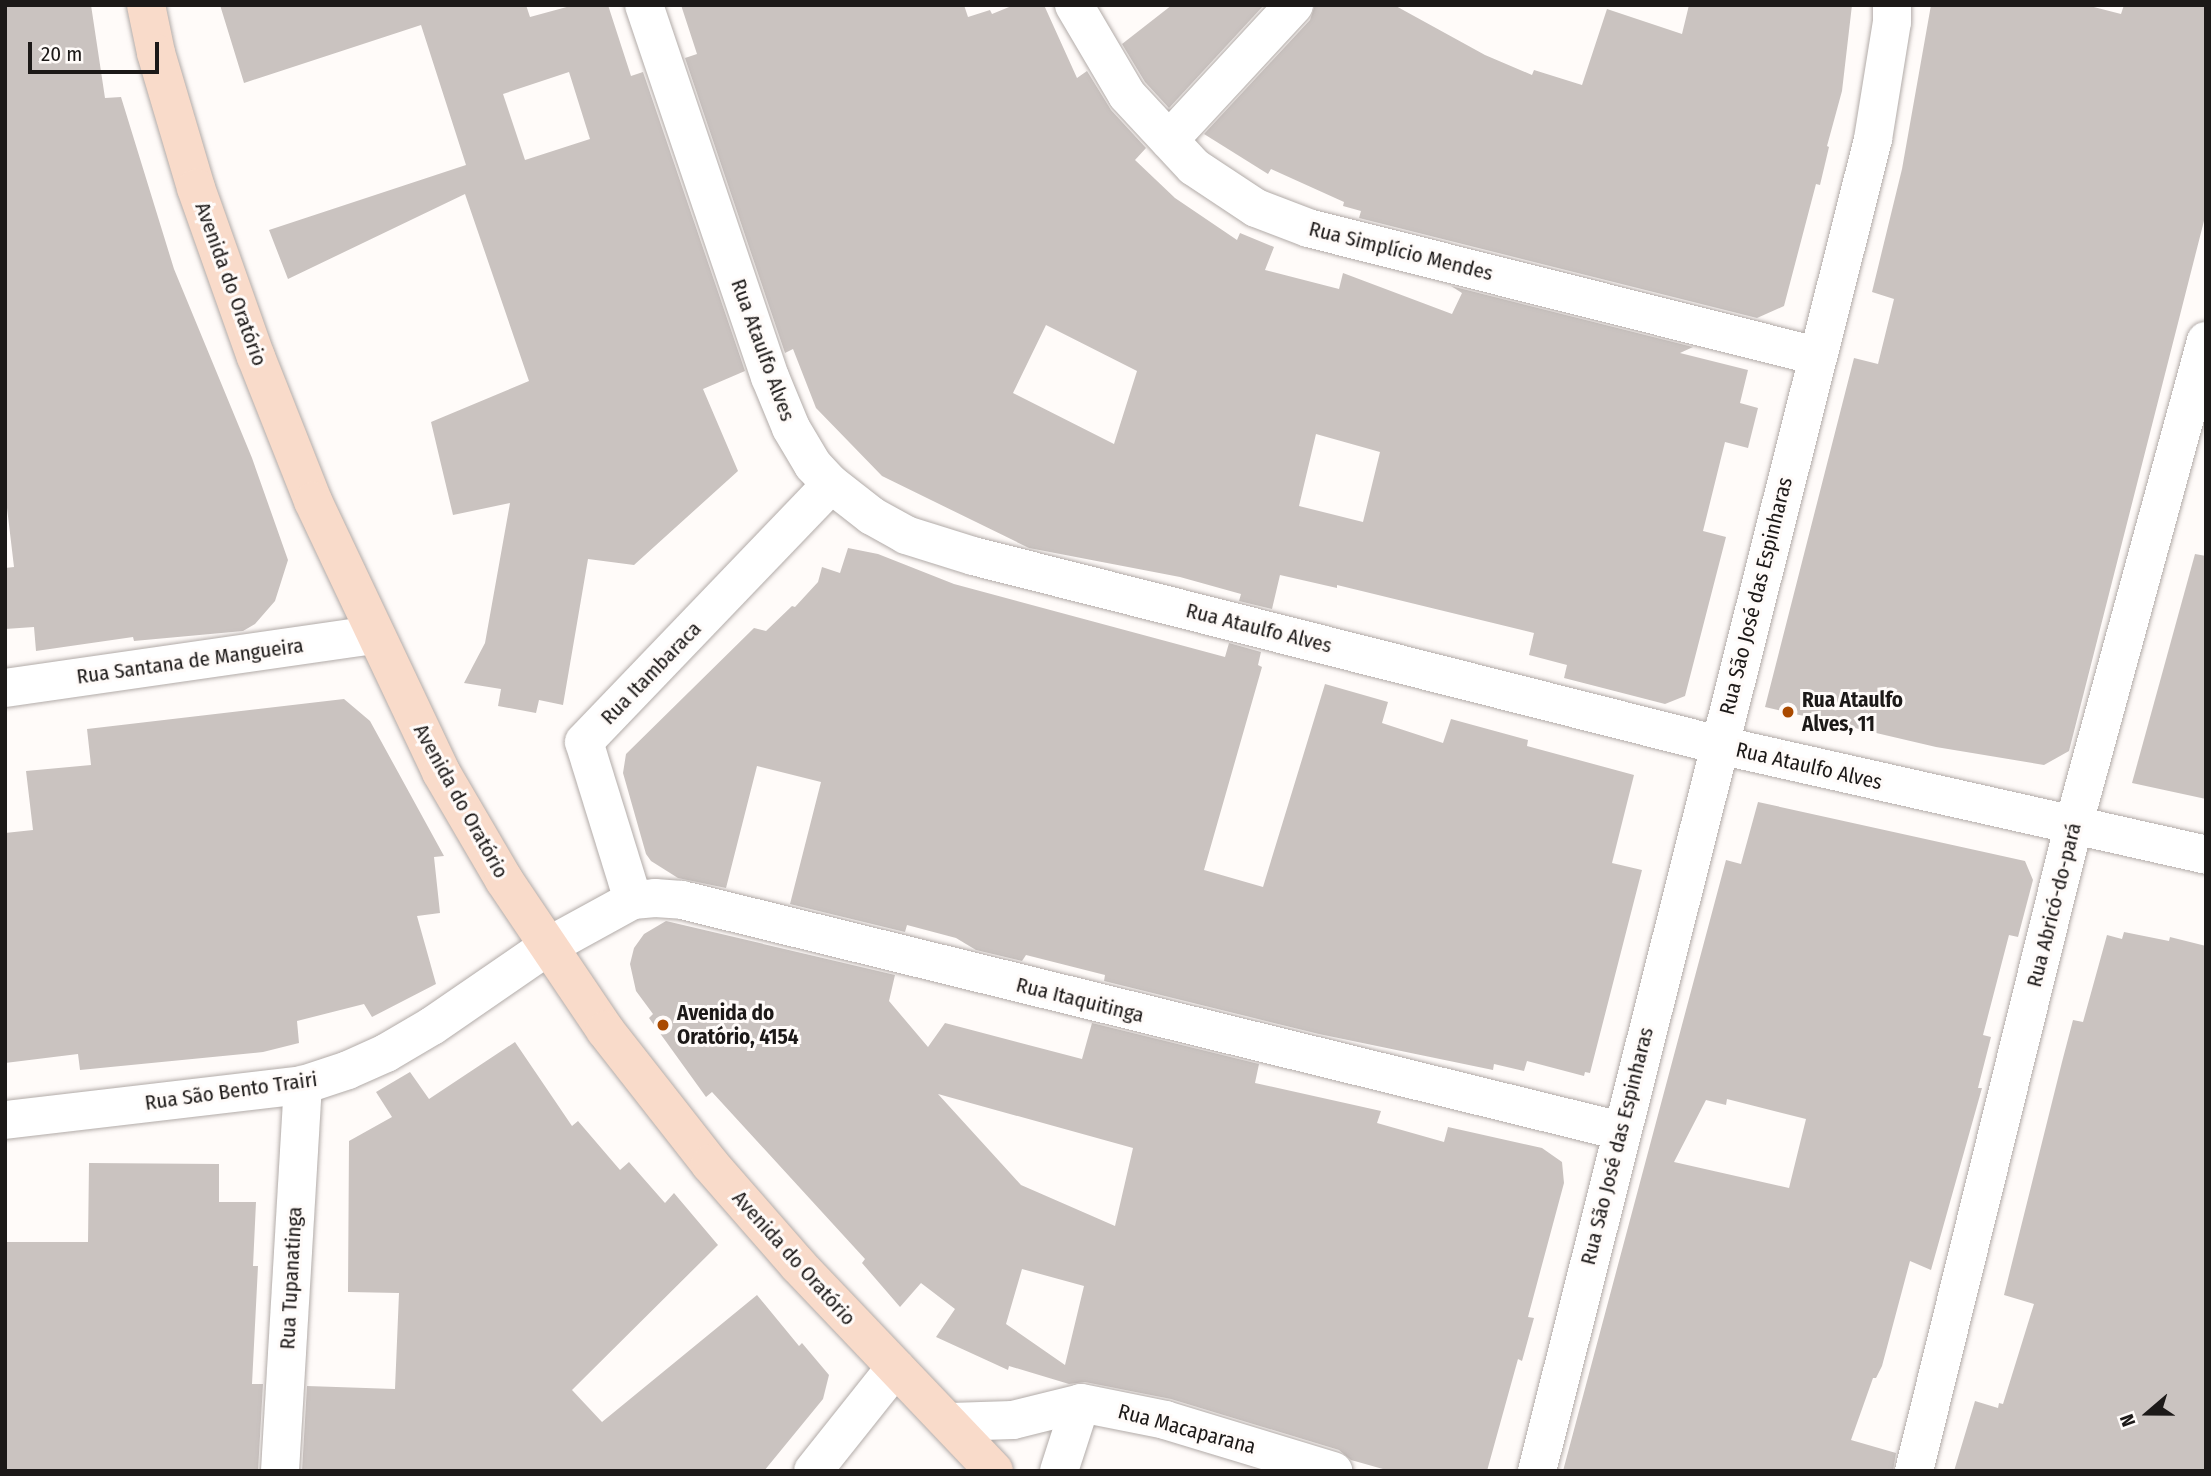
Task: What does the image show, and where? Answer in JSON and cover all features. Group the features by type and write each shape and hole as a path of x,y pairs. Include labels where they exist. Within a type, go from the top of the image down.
{"main road":[{"name":"Avenida do Oratório","path":"146,5 156,53 196,188 256,357 313,501 441,772 547,947 605,1030 710,1164 798,1265 994,1471"}],"street":[{"name":"Rua Ataulfo Alves","path":"644,5 770,377 791,428 813,465 831,484 872,516 906,535 973,556 1719,745 2206,855"},
{"name":"Rua Simplício Mendes","path":"1074,5 1127,95 1194,167 1256,208 1308,228 1816,356"},
{"path":"1169,140 1294,5"},
{"name":"Rua São José das Espinharas","path":"1537,1471 1816,356 1873,139 1892,22 1892,5"},
{"name":"Rua Abricó-do-pará","path":"1914,1471 2073,827 2206,341"},
{"name":"Rua Itambaraca","path":"633,900 584,743 831,484"},
{"name":"Rua Santana de Mangueira","path":"5,688 374,635"},
{"name":"Rua Itaquitinga","path":"547,947 633,900 682,900 1621,1131"},
{"name":"Rua São Bento Trairi","path":"5,1120 303,1085 386,1053 432,1026 547,947"},
{"name":"Rua Tupanatinga","path":"280,1471 303,1085"},
{"path":"813,1471 895,1368"},
{"path":"1059,1471 1081,1403"},
{"name":"Rua Macaparana","path":"950,1422 1013,1420 1081,1403 1165,1420 1333,1471"}],"building":[{"path":"5,5 91,5 105,98 121,97 174,269 252,458 288,560 275,601 255,624 243,631 134,641 133,637 36,651 34,627 5,629 5,568 14,567 5,491"},
{"path":"220,5 526,5 530,17 574,5 608,5 631,76 643,72 745,371 703,389 738,471 634,565 588,559 563,705 539,700 536,713 498,706 501,689 464,683 485,643 510,503 453,515 431,422 529,381 465,194 288,279 269,230 466,165 421,25 244,83","holes":["569,72 590,139 525,160 503,94"]},
{"path":"681,5 964,5 968,17 990,10 992,14 1014,5 1044,5 1077,78 1087,71 1111,110 1146,148 1135,160 1175,198 1237,240 1240,233 1274,247 1265,270 1339,289 1343,273 1452,314 1462,293 1451,286 1693,347 1680,353 1748,370 1740,403 1758,408 1748,448 1725,442 1703,531 1726,537 1685,696 1665,704 1564,678 1567,665 1529,655 1534,633 1337,585 1337,588 1280,575 1272,609 1239,601 1241,594 1180,577 1029,548 882,476 816,408 793,349 785,353 685,58 697,54","holes":["1046,325 1137,371 1114,444 1013,393","1316,434 1380,452 1363,522 1299,506"]},
{"path":"1172,5 1264,5 1169,108 1145,82 1122,44"},
{"path":"1315,5 1394,5 1485,55 1532,75 1534,70 1582,85 1607,9 1682,34 1689,5 1852,5 1842,91 1820,185 1816,184 1784,306 1757,318 1359,218 1361,211 1343,206 1344,202 1271,169 1268,174 1204,134 1310,20"},
{"path":"1931,5 2086,5 2121,14 2124,5 2206,5 2206,213 2069,751 2044,765 1936,747 1765,707 1854,358 1878,364 1894,299 1872,292 1902,169"},
{"path":"848,548 878,554 954,584 1225,657 1229,643 1261,652 1258,665 1262,667 1204,870 1263,887 1325,684 1388,702 1382,723 1443,743 1451,719 1528,740 1527,746 1634,775 1612,863 1642,870 1590,1073 1585,1072 1584,1076 1527,1061 1524,1071 1494,1064 1493,1070 1319,1034 1104,981 1105,975 1026,955 1022,961 976,950 956,938 907,925 905,932 790,904 821,782 757,766 726,888 678,878 651,861 646,854 623,773 626,754 754,628 766,631 792,606 795,607 818,582 822,567 840,573"},
{"path":"2195,554 2206,556 2206,799 2132,783"},
{"path":"344,699 370,721 444,856 434,857 440,913 417,916 436,984 372,1017 364,1004 297,1021 299,1043 263,1052 80,1070 78,1054 5,1063 5,833 33,830 26,771 91,765 87,729"},
{"path":"1758,802 2025,861 2033,880 2018,937 2009,935 1983,1035 1991,1037 1978,1088 1982,1088 1931,1270 1910,1261 1882,1366 1876,1378 1873,1378 1851,1440 1896,1453 1893,1471 1563,1471 1726,860 1741,864","holes":["1727,1099 1806,1119 1789,1188 1674,1162 1706,1100 1726,1105"]},
{"path":"666,921 895,975 889,1001 928,1047 945,1023 1082,1059 1092,1023 1259,1064 1255,1083 1381,1111 1377,1123 1444,1142 1448,1127 1542,1148 1562,1162 1564,1183 1528,1317 1534,1318 1522,1361 1518,1359 1487,1471 1390,1471 1351,1460 1339,1450 1171,1399 1085,1382 1069,1384 1009,1366 1008,1370 936,1337 955,1309 921,1283 900,1307 862,1263 865,1259 712,1092 706,1097 649,1018 653,1014 636,991 630,964 634,948 644,934","holes":["938,1094 1133,1148 1115,1226 1021,1185","1022,1269 1084,1286 1065,1365 1006,1324"]},
{"path":"2124,932 2169,941 2170,937 2206,946 2206,1471 1954,1471 1975,1401 1998,1408 1999,1403 2003,1404 2034,1304 2004,1295 2062,1062 2073,1020 2083,1022 2107,935 2122,939"},
{"path":"515,1042 572,1126 578,1121 620,1170 629,1162 665,1203 674,1193 718,1245 572,1390 602,1422 757,1295 799,1346 802,1343 829,1375 823,1399 764,1471 302,1471 307,1386 395,1389 399,1293 348,1292 349,1141 392,1117 376,1092 410,1072 429,1099"},
{"path":"89,1163 219,1164 219,1202 256,1202 253,1266 258,1266 252,1384 263,1384 258,1471 5,1471 5,1242 88,1242"}],"place":[{"name":"Rua Ataulfo Alves, 11","path":"1788,712"},
{"name":"Avenida do Oratório, 4154","path":"663,1025"}]}
